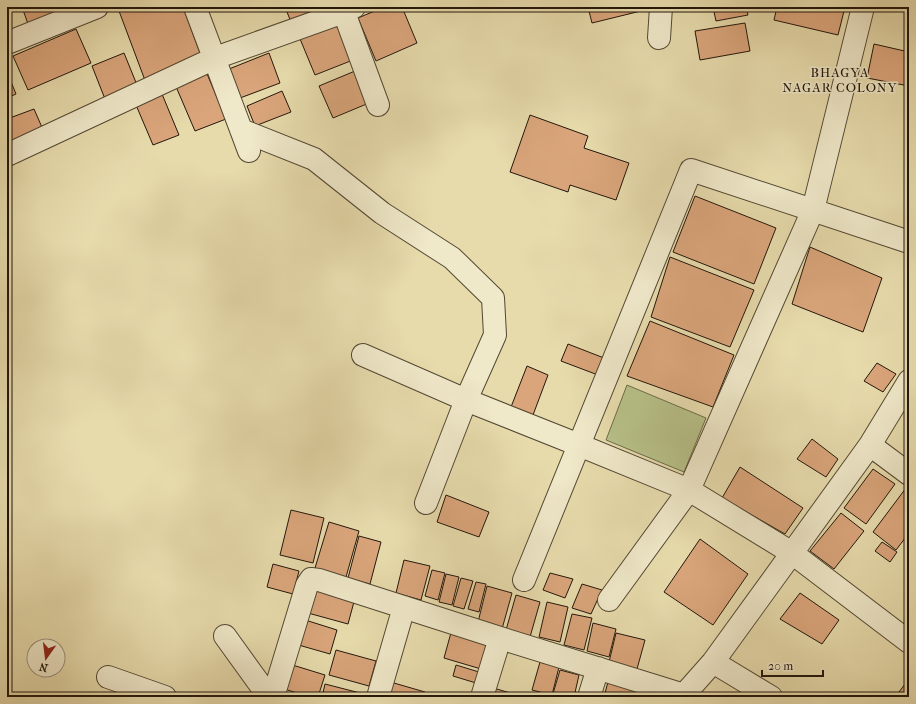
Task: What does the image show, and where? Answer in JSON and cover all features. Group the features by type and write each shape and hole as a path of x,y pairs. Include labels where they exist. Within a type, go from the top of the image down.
{"street":[{"path":"7,43 97,7"},
{"path":"195,7 250,150"},
{"path":"659,38 661,7"},
{"path":"610,600 689,490 813,210 863,7"},
{"path":"7,155 215,58 347,9 378,105"},
{"path":"242,130 314,159 382,213 452,258 493,298 495,335 466,400 426,503"},
{"path":"524,580 691,170 909,242"},
{"path":"363,355 466,400 689,490 792,553 909,642"},
{"path":"273,697 307,585 311,579 319,580 683,696 713,662 870,445 909,381"},
{"path":"870,445 909,474"},
{"path":"378,697 404,607"},
{"path":"225,636 269,697"},
{"path":"482,697 500,638"},
{"path":"713,662 771,697"},
{"path":"589,697 598,668"},
{"path":"108,677 165,697"}],"green space":[{"path":"627,385 706,418 684,472 606,440"}],"building":[{"path":"22,7 62,7 63,11 28,24"},
{"path":"129,7 183,7 203,61 146,83 119,11"},
{"path":"285,7 330,7 291,22"},
{"path":"384,7 402,7 417,43 376,61 358,18"},
{"path":"588,7 653,7 653,8 592,23"},
{"path":"713,7 746,7 748,15 716,21"},
{"path":"777,7 845,7 838,35 774,20"},
{"path":"342,17 358,58 315,75 298,34"},
{"path":"745,23 750,51 700,60 695,31"},
{"path":"76,29 91,63 28,90 13,56"},
{"path":"874,44 909,52 909,86 867,78"},
{"path":"124,53 137,85 105,99 92,66"},
{"path":"269,53 280,83 240,98 229,69"},
{"path":"205,69 226,119 195,131 174,82"},
{"path":"355,71 369,103 333,118 319,86"},
{"path":"7,72 16,94 7,98"},
{"path":"282,91 291,112 255,126 247,106"},
{"path":"162,94 179,135 153,145 136,105"},
{"path":"34,109 44,132 10,145 7,136 7,119"},
{"path":"530,115 588,136 584,148 629,163 616,200 570,185 568,192 510,172"},
{"path":"695,196 776,228 754,284 673,252"},
{"path":"810,247 882,278 863,332 792,304"},
{"path":"670,257 754,290 730,347 651,317"},
{"path":"650,321 734,355 713,407 627,376"},
{"path":"568,344 604,358 598,375 561,361"},
{"path":"877,363 896,374 883,392 864,381"},
{"path":"527,366 548,375 533,415 511,407"},
{"path":"812,439 838,459 826,477 797,459"},
{"path":"740,467 803,508 785,534 722,498"},
{"path":"873,469 895,484 866,524 844,508"},
{"path":"909,484 909,533 896,550 873,532"},
{"path":"446,495 489,512 479,537 437,522"},
{"path":"291,510 324,518 313,563 280,555"},
{"path":"841,513 864,531 834,569 810,551"},
{"path":"329,522 359,531 346,577 315,568"},
{"path":"359,536 381,542 370,584 348,578"},
{"path":"700,539 748,574 713,625 664,592"},
{"path":"882,542 897,552 890,562 875,551"},
{"path":"404,560 430,566 421,600 396,593"},
{"path":"273,564 299,571 293,594 267,587"},
{"path":"432,570 445,573 438,600 425,596"},
{"path":"550,573 573,579 565,598 543,590"},
{"path":"446,574 459,577 452,605 439,602"},
{"path":"461,578 473,581 464,609 453,606"},
{"path":"476,582 486,584 479,612 468,609"},
{"path":"582,584 602,590 591,614 572,608"},
{"path":"316,586 355,598 348,624 308,613"},
{"path":"487,586 512,593 502,629 478,622"},
{"path":"800,593 839,620 822,644 780,619"},
{"path":"516,595 540,602 530,637 506,630"},
{"path":"547,602 568,607 560,642 539,637"},
{"path":"572,614 592,618 584,650 564,645"},
{"path":"302,619 337,630 330,654 295,644"},
{"path":"593,623 616,629 609,657 587,651"},
{"path":"452,629 490,640 481,669 444,658"},
{"path":"616,633 645,640 637,669 609,662"},
{"path":"336,650 376,661 369,686 329,675"},
{"path":"540,662 559,667 552,695 532,690"},
{"path":"286,663 325,675 318,697 310,697 278,687"},
{"path":"456,665 479,672 476,683 453,676"},
{"path":"560,670 579,675 574,697 552,697"},
{"path":"609,678 654,697 604,697"},
{"path":"909,679 909,697 895,697"},
{"path":"387,681 425,692 424,697 383,697"},
{"path":"325,684 364,694 363,697 322,697"},
{"path":"490,687 524,697 487,697"}],"district":[{"name":"BHAGYA NAGAR COLONY","path":"840,80"}]}
